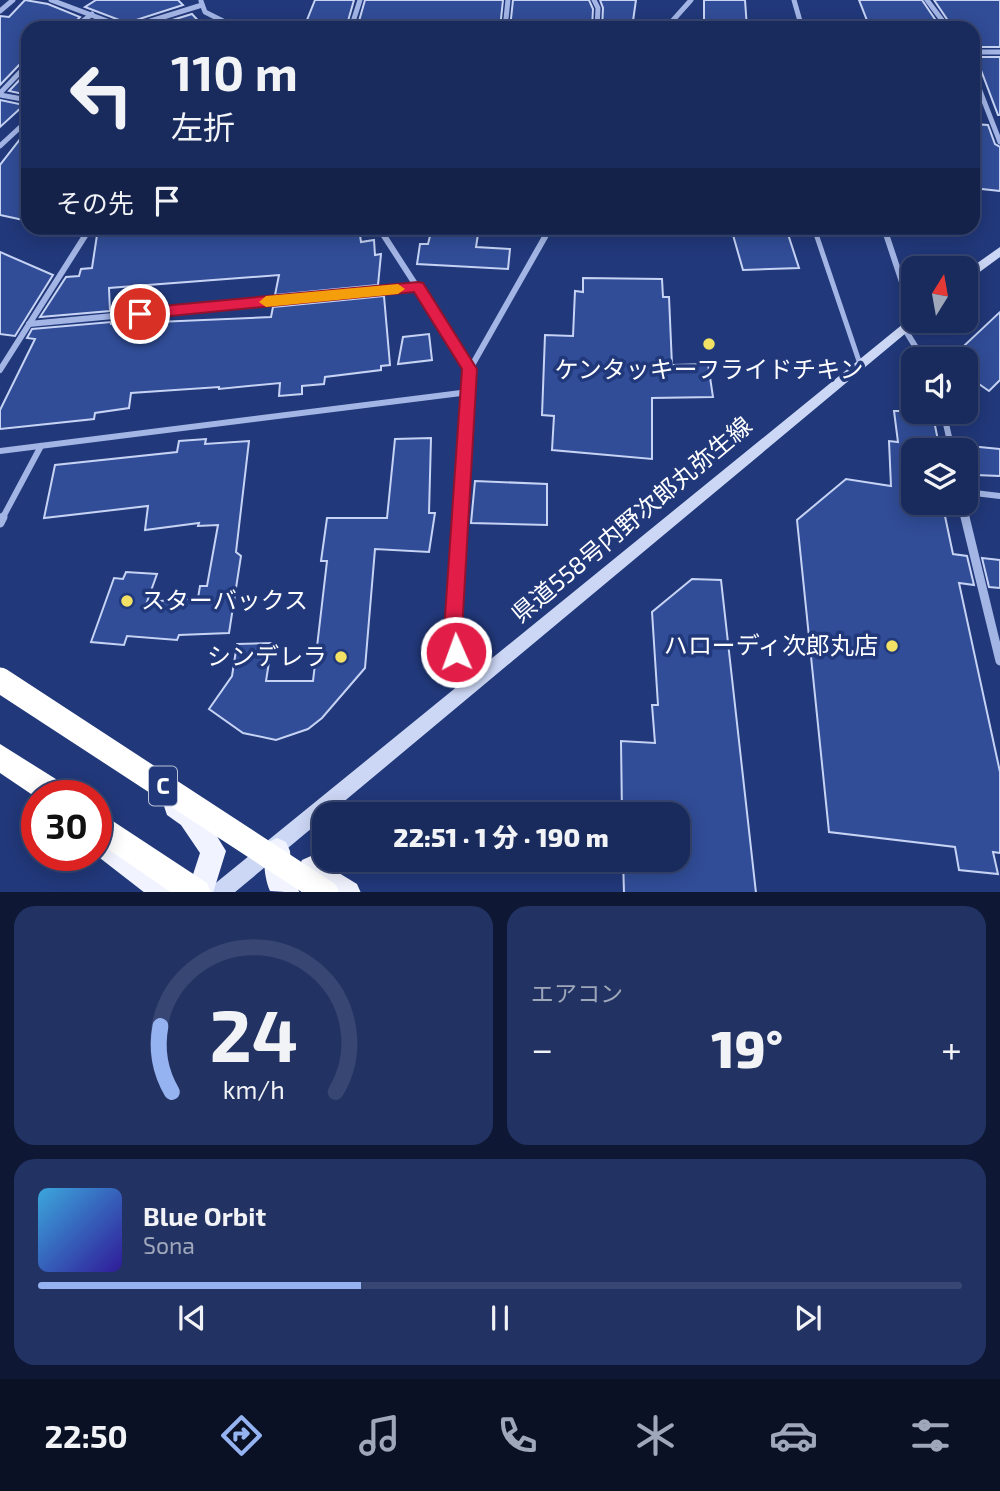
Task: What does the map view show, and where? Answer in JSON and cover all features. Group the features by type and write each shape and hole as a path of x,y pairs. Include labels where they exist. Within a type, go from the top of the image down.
{"highway":[{"path":"0,667 348,892"},
{"path":"0,680 15,701 190,816 213,851 199,892 112,835"},
{"name":"C","path":"0,680 326,892"},
{"path":"0,757 34,780"},
{"path":"0,772 21,786"},
{"path":"277,847 279,882 288,892"},
{"path":"112,852 167,892"}],"main road":[{"path":"978,268 1000,251"},
{"name":"県道558号内野次郎丸弥生線","path":"219,892 277,847 901,331"}],"street":[{"path":"0,11 13,0"},
{"path":"51,0 110,21"},
{"path":"353,21 360,0"},
{"path":"506,21 508,0"},
{"path":"594,0 598,8 597,21"},
{"path":"672,21 691,0"},
{"path":"794,0 800,21"},
{"path":"927,0 943,21"},
{"path":"147,21 201,2 205,12 221,21"},
{"path":"83,21 92,14"},
{"path":"980,52 1000,52"},
{"path":"0,94 21,71"},
{"path":"980,89 998,130 1000,142"},
{"path":"0,94 21,98"},
{"path":"0,146 21,126"},
{"path":"0,370 86,235"},
{"path":"384,235 470,369 453,631 460,695"},
{"path":"470,369 547,235"},
{"path":"886,235 901,282"},
{"path":"29,324 418,287"},
{"path":"0,451 470,392"},
{"path":"0,523 41,446"},
{"path":"978,493 1000,496"},
{"path":"964,515 1000,661"}],"lane":[{"path":"816,235 860,364"}],"building":[{"path":"25,0 48,4 80,17 76,21 21,21 21,63 0,85 0,16 9,17"},
{"path":"96,0 178,0 183,5 133,21 122,21 85,7"},
{"path":"315,0 354,0 348,21 307,20"},
{"path":"365,0 503,0 501,21 359,21"},
{"path":"513,0 589,0 593,9 592,21 511,21"},
{"path":"600,0 636,0 633,21 602,21"},
{"path":"704,0 745,0 746,21 704,21"},
{"path":"859,0 922,0 936,21 867,21"},
{"path":"934,0 1000,0 1000,47 980,47 980,21 948,21"},
{"path":"192,14 198,21 169,21"},
{"path":"980,57 1000,57 998,115 980,68"},
{"path":"21,78 21,94 9,91"},
{"path":"0,100 21,104 21,108 0,127"},
{"path":"980,124 988,125 995,144 1000,147 1000,191 980,189"},
{"path":"21,138 21,220 0,215 0,165"},
{"path":"97,235 360,235 361,242 374,240 375,255 381,254 378,285 275,295 279,275 109,288 110,311 40,317 66,277 79,276 81,269 92,268"},
{"path":"430,235 478,235 476,247 510,249 508,269 417,264 420,244 428,244"},
{"path":"733,235 788,235 799,268 743,270"},
{"path":"0,252 53,275 15,336 0,334"},
{"path":"583,278 662,279 663,297 669,297 672,365 708,364 713,397 652,398 652,459 552,450 554,416 542,415 545,335 573,336 575,291 583,292"},
{"path":"384,296 390,365 381,366 381,370 325,377 324,384 302,386 302,394 279,396 280,383 131,393 129,408 95,413 94,419 0,429 0,410 35,339 27,338 32,329 111,322 271,317 273,307"},
{"path":"1000,312 1000,380 989,391 978,383 978,347 963,347"},
{"path":"429,334 432,360 398,364 403,337"},
{"name":"ハローディ次郎丸店","path":"894,411 901,411 901,424 935,424 938,438 901,438 901,515 945,515 953,554 967,556 974,585 959,583 1000,772 1000,853 993,852 998,874 959,870 955,847 829,832 797,520 846,479 891,486 889,441 898,442"},
{"path":"431,438 429,513 435,513 429,552 375,549 365,668 322,718 308,729 276,740 243,733 209,709 232,676 237,644 272,643 266,681 313,681 327,561 321,561 327,518 387,518 395,439"},
{"path":"206,439 205,444 249,441 236,552 241,556 229,633 179,635 177,640 127,636 124,645 91,642 114,578 123,579 126,572 157,574 147,602 198,598 200,586 207,586 218,525 198,526 199,523 145,530 148,506 44,518 55,465 177,452 179,441"},
{"path":"978,447 1000,449 1000,476 978,475"},
{"path":"475,481 547,484 547,525 471,523"},
{"path":"982,558 1000,560 1000,588 989,587"},
{"path":"692,579 721,580 756,892 624,892 623,872 690,872 690,802 622,802 621,741 655,743 652,705 658,705 652,612"}],"slow traffic":[{"path":"266,302 398,289"}],"place":[{"name":"ケンタッキーフライドチキン","path":"709,344"},
{"name":"スターバックス","path":"127,601"},
{"name":"ハローディ次郎丸店","path":"892,646"},
{"name":"シンデレラ","path":"341,657"}],"route":[{"path":"140,314 418,287 470,369 453,631 456,652"}]}
